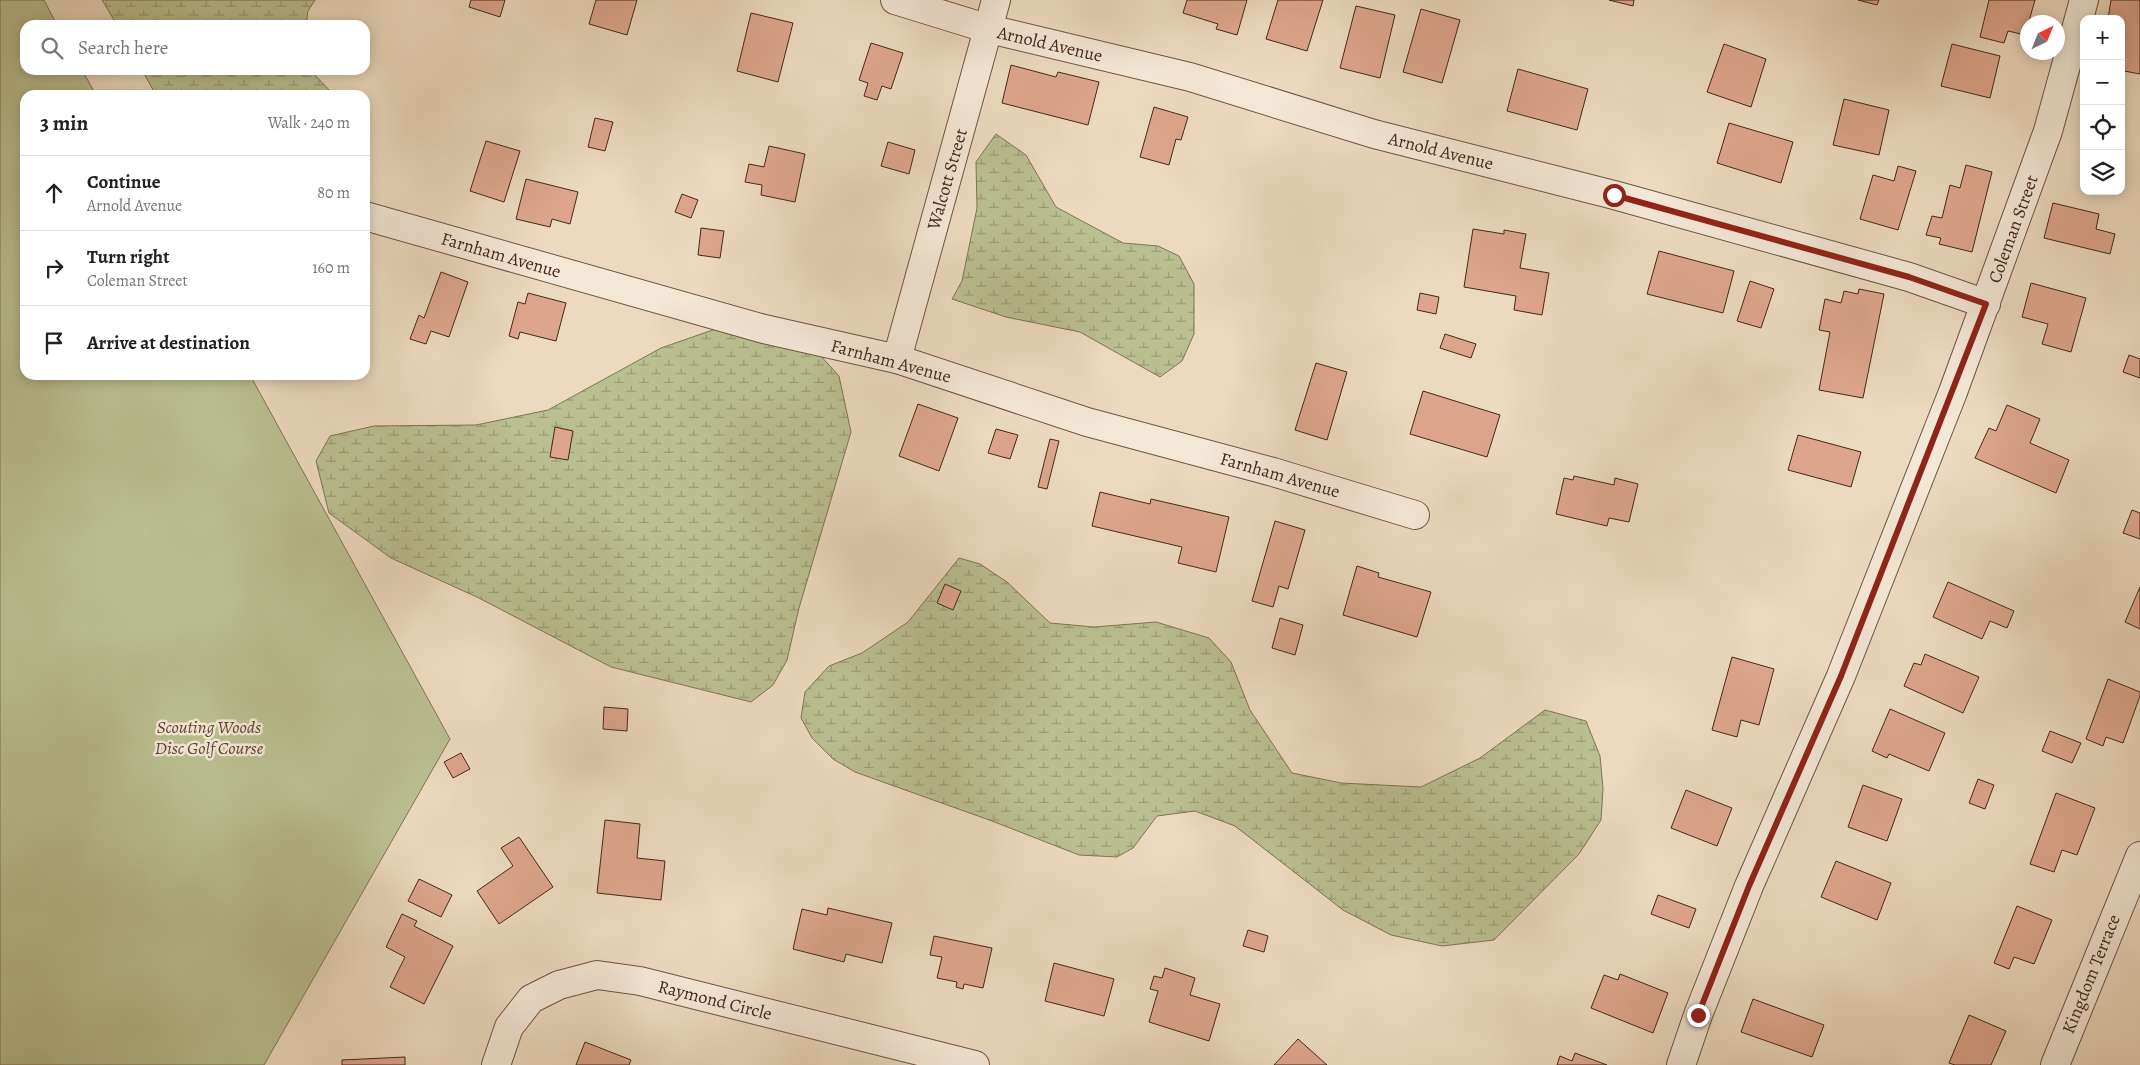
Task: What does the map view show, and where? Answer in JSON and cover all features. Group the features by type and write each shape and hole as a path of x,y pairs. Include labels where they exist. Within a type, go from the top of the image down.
{"street":[{"name":"Arnold Avenue","path":"895,0 989,29 1190,77 1374,134 1614,195 1909,277 1986,304"},
{"name":"Walcott Street","path":"897,359 996,0"},
{"name":"Coleman Street","path":"1681,1065 1698,1015 1749,886 1841,676 1986,304 2048,131 2084,0"},
{"name":"Farnham Avenue","path":"370,217 764,329 897,359 1087,422 1264,469 1415,515"},
{"name":"Kingdom Terrace","path":"2055,1065 2140,856"},
{"name":"Raymond Circle","path":"496,1065 509,1026 531,999 558,984 597,975 640,981 975,1065"}],"green space":[{"name":"Scouting Woods Disc Golf Course","path":"0,0 44,0 54,20 20,20 20,75 85,75 93,90 20,90 20,380 253,380 450,739 264,1065 0,1065"},
{"path":"102,0 315,0 308,11 307,20 114,20"},
{"path":"145,75 315,75 329,90 153,90"},
{"path":"996,134 1026,155 1056,207 1123,243 1158,246 1179,256 1194,284 1194,334 1182,361 1160,377 1080,332 1006,317 952,299 962,281 977,208 976,162"},
{"path":"727,325 800,333 839,376 851,432 799,608 787,660 773,685 751,702 611,667 479,598 391,558 329,513 316,461 330,436 374,426 476,425 548,410 661,348"},
{"path":"959,558 980,564 1007,582 1050,623 1094,627 1156,622 1209,638 1231,662 1250,710 1292,773 1341,783 1421,787 1480,758 1545,710 1586,721 1600,756 1603,789 1601,820 1579,854 1494,940 1442,946 1391,935 1343,910 1235,826 1195,811 1157,816 1133,848 1117,857 1079,855 992,821 855,772 833,759 812,738 801,718 805,692 829,666 862,653 908,622"}],"building":[{"path":"471,0 505,0 500,17 469,7"},
{"path":"596,0 637,0 627,35 589,24"},
{"path":"1187,0 1247,0 1237,35 1216,29 1218,24 1183,13"},
{"path":"1278,0 1323,0 1307,51 1266,39"},
{"path":"1609,0 1634,0 1633,6"},
{"path":"1858,0 1879,0 1877,5"},
{"path":"1989,0 2035,0 2031,15 2020,15 2020,34 2008,31 2004,43 1980,37"},
{"path":"2111,0 2140,0 2140,74 2125,71 2125,15 2109,15"},
{"path":"1356,6 1395,15 1380,78 1340,68"},
{"path":"1421,9 1460,20 1442,83 1403,72"},
{"path":"751,13 793,23 778,82 737,71"},
{"path":"871,43 903,53 891,89 882,86 877,100 864,96 868,83 859,80"},
{"path":"1724,44 1766,59 1751,107 1707,92"},
{"path":"1952,44 2000,56 1990,98 1941,86"},
{"path":"1011,65 1056,77 1058,72 1099,82 1088,125 1002,103"},
{"path":"1518,69 1588,89 1577,130 1507,111"},
{"path":"1844,99 1889,110 1879,155 1833,145"},
{"path":"1154,107 1188,117 1181,140 1176,139 1169,165 1140,157"},
{"path":"595,118 613,122 605,151 588,147"},
{"path":"1729,123 1793,142 1781,183 1717,163"},
{"path":"486,141 520,151 504,202 470,191"},
{"path":"888,142 915,150 909,174 881,166"},
{"path":"769,146 805,154 795,202 761,195 762,185 745,182 749,164 764,167"},
{"path":"1966,165 1992,172 1972,252 1939,244 1941,238 1926,235 1932,216 1942,218 1950,185 1960,188"},
{"path":"1898,166 1916,171 1898,230 1860,219 1873,175 1894,181"},
{"path":"526,179 578,192 570,224 552,219 550,227 516,219"},
{"path":"682,194 698,200 691,218 675,212"},
{"path":"2053,203 2099,214 2096,229 2115,234 2110,254 2044,238"},
{"path":"701,228 724,231 720,258 698,255"},
{"path":"1473,229 1504,234 1504,230 1526,234 1520,268 1549,273 1542,315 1514,310 1516,296 1464,287"},
{"path":"1659,251 1734,271 1723,313 1647,294"},
{"path":"441,272 468,282 449,337 431,331 426,344 410,339 419,315 424,318"},
{"path":"1750,281 1774,289 1761,328 1737,321"},
{"path":"2031,283 2086,298 2071,352 2042,344 2048,324 2022,317"},
{"path":"1859,289 1884,294 1863,398 1819,390 1830,332 1819,330 1825,299 1841,303 1844,291 1858,294"},
{"path":"528,293 566,303 556,341 520,332 518,339 509,336 518,302 525,304"},
{"path":"1420,293 1439,297 1436,314 1417,310"},
{"path":"1445,334 1476,344 1471,358 1440,348"},
{"path":"2129,355 2140,359 2140,378 2123,372"},
{"path":"1316,363 1347,372 1327,440 1295,430"},
{"path":"1423,391 1500,415 1487,457 1410,434"},
{"path":"918,404 958,418 939,471 899,456"},
{"path":"2007,405 2040,419 2030,443 2069,460 2056,493 1975,458 1989,428 1996,431"},
{"path":"555,427 573,431 568,460 550,457"},
{"path":"996,429 1018,435 1010,459 988,453"},
{"path":"1798,435 1861,452 1851,487 1788,470"},
{"path":"1050,439 1059,441 1047,489 1038,487"},
{"path":"1574,476 1614,485 1615,478 1638,484 1629,522 1609,518 1607,526 1556,514 1564,478 1573,480"},
{"path":"1100,492 1150,504 1151,499 1229,517 1216,572 1178,563 1182,547 1092,526"},
{"path":"2132,510 2140,513 2140,539 2123,533"},
{"path":"1275,521 1305,530 1288,589 1279,586 1273,607 1252,601"},
{"path":"1357,566 1379,573 1378,577 1431,592 1417,637 1343,615"},
{"path":"1948,582 2014,611 2007,628 1990,621 1982,639 1933,617"},
{"path":"945,584 961,591 953,610 937,603"},
{"path":"2140,587 2140,629 2125,622"},
{"path":"1280,618 1303,625 1295,655 1272,648"},
{"path":"1925,654 1979,677 1963,713 1904,686 1914,663 1921,665"},
{"path":"1732,657 1774,669 1759,725 1741,720 1737,737 1712,730"},
{"path":"2108,679 2140,692 2140,696 2123,743 2106,737 2103,746 2086,739"},
{"path":"604,707 628,709 627,731 603,729"},
{"path":"1890,709 1945,733 1929,771 1889,754 1887,758 1872,751"},
{"path":"2050,731 2081,743 2072,763 2042,751"},
{"path":"461,753 470,769 453,778 444,762"},
{"path":"1978,779 1994,785 1985,809 1969,803"},
{"path":"1863,785 1902,799 1887,841 1848,827"},
{"path":"1686,790 1732,808 1717,846 1671,828"},
{"path":"2056,793 2095,808 2077,855 2062,850 2054,872 2030,864"},
{"path":"605,820 640,824 637,858 665,861 661,900 597,893"},
{"path":"519,837 553,887 499,924 477,891 513,866 501,848"},
{"path":"1836,861 1891,883 1877,920 1821,897"},
{"path":"419,879 452,895 441,917 408,901"},
{"path":"1658,895 1696,909 1689,928 1651,914"},
{"path":"2017,906 2052,920 2034,964 2014,957 2009,969 1994,963"},
{"path":"828,908 892,923 882,963 846,954 844,962 793,949 802,909 827,915"},
{"path":"402,914 417,921 414,926 453,946 424,1004 390,987 405,957 386,947"},
{"path":"1248,930 1268,936 1264,952 1243,946"},
{"path":"934,936 992,948 983,988 964,984 963,989 956,987 957,982 937,978 942,957 930,955"},
{"path":"1054,963 1114,979 1104,1016 1045,1001"},
{"path":"1165,968 1195,978 1190,995 1220,1004 1209,1041 1149,1022 1158,991 1150,989 1154,976 1162,978"},
{"path":"1620,974 1668,993 1653,1033 1591,1008 1604,975 1618,980"},
{"path":"1753,999 1824,1025 1812,1057 1741,1032"},
{"path":"1969,1015 2006,1031 1991,1065 1955,1065 1949,1063"},
{"path":"1298,1039 1327,1065 1274,1065"},
{"path":"585,1042 631,1060 629,1065 576,1065"},
{"path":"1575,1053 1607,1065 1557,1065 1560,1056 1572,1061"},
{"path":"405,1057 405,1065 342,1065 342,1060"}],"route":[{"path":"1614,195 1809,251 1909,277 1986,304 1841,676 1749,886 1698,1015"}]}
